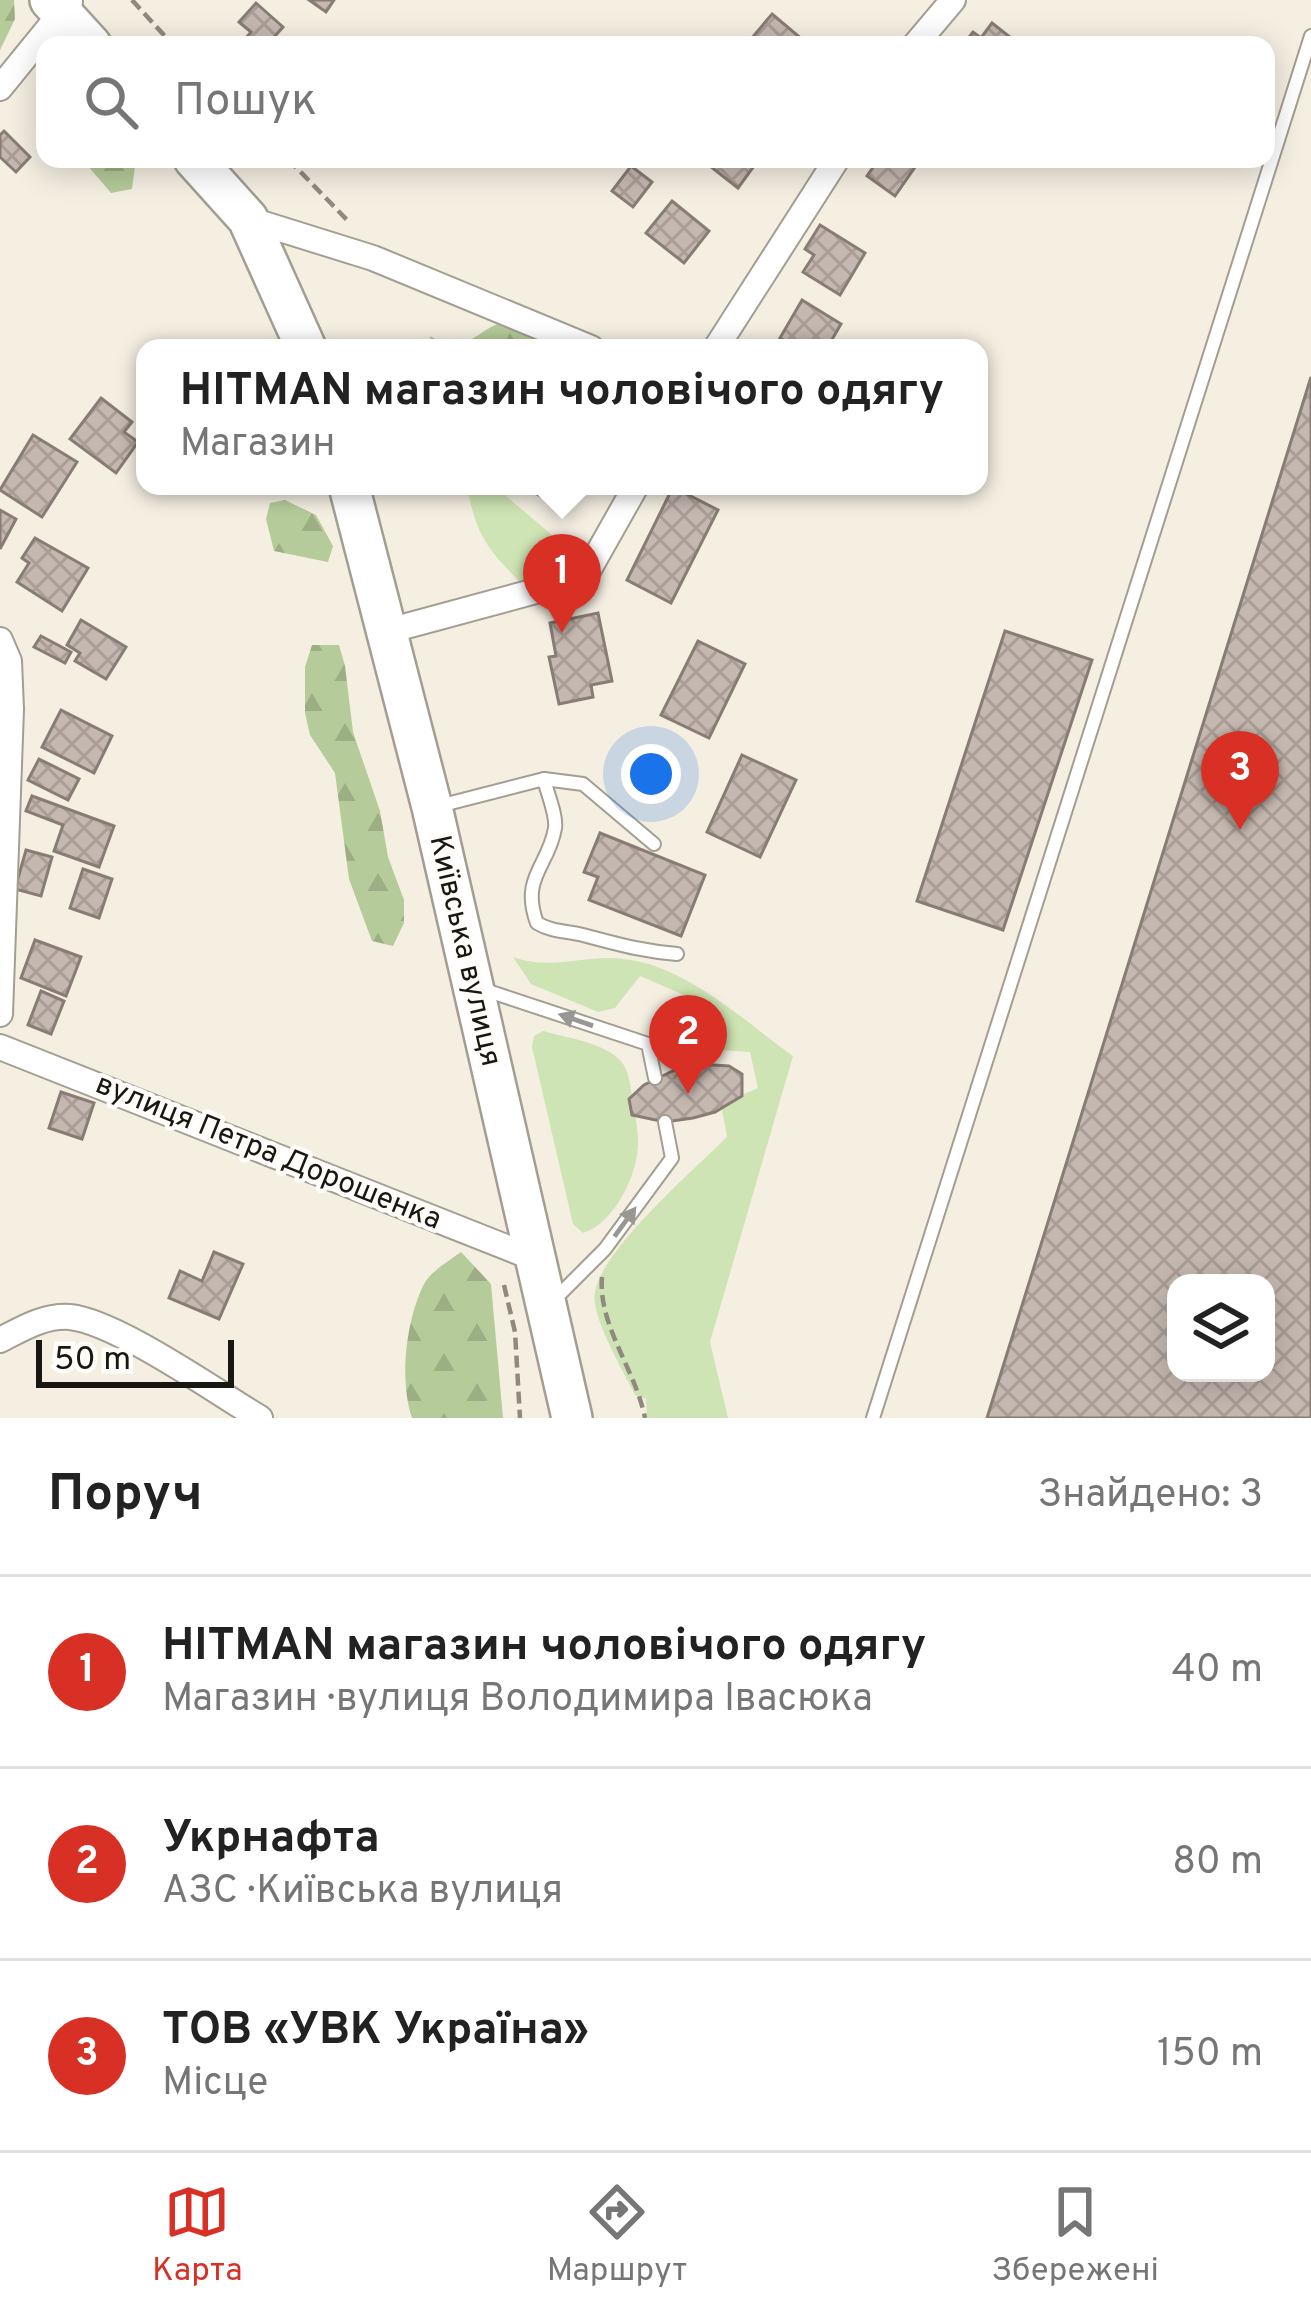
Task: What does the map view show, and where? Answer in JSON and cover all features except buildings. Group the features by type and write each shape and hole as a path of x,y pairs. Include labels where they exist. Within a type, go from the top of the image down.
{"highway":[{"path":"61,4 85,36"},
{"path":"202,168 248,220 302,339"},
{"name":"Київська вулиця","path":"351,495 432,807 572,1418"}],"street":[{"path":"923,36 953,0"},
{"path":"38,36 61,4"},
{"path":"0,88 36,38"},
{"path":"722,339 831,168"},
{"path":"248,220 373,258 569,339"},
{"path":"388,632 584,578 631,495"},
{"path":"0,640 9,661 11,709 0,1014"},
{"name":"вулиця Петра Дорошенка","path":"0,1047 536,1259"},
{"path":"0,1340 52,1319 68,1317 104,1325 260,1418"}],"lane":[{"path":"1275,150 1311,36"},
{"path":"873,1418 1269,168"},
{"path":"432,807 544,779 583,784 654,844"},
{"path":"544,779 556,826 533,883 531,906 537,923 625,949 677,954"},
{"path":"472,985 648,1044 655,1078"},
{"path":"546,1308 605,1249 672,1158 665,1122"}],"path":[{"path":"132,0 165,36"},
{"path":"297,168 341,210 373,258"},
{"path":"605,1249 602,1308 638,1385 645,1418"},
{"path":"504,1285 515,1332 520,1418"}],"green space":[{"path":"0,0 14,0 15,19 0,50"},
{"path":"90,168 135,168 132,189 111,193"},
{"path":"509,320 591,339 471,339"},
{"path":"469,495 505,495 558,540 523,585 485,541"},
{"path":"285,500 316,515 333,546 328,562 274,551 266,519 270,503"},
{"path":"312,645 339,645 345,666 353,732 404,900 404,923 393,946 372,941 349,879 335,773 310,735 305,667"},
{"path":"513,957 542,963 624,959 670,972 714,997 793,1056 710,1342 728,1418 647,1418 646,1399 635,1395 603,1329 595,1292 614,1254 632,1232 727,1137 721,1104 758,1088 750,1052 716,1050 716,1009 640,976 615,1008 598,1012 531,984"},
{"path":"543,1031 605,1049 621,1061 630,1082 638,1136 634,1168 614,1208 583,1233 573,1224 532,1047 534,1036"},
{"path":"461,1252 491,1284 503,1418 412,1418 405,1368 413,1315 427,1279"}],"place":[{"name":"HITMAN магазин чоловічого одягу","path":"562,633"},
{"name":"ТОВ «УВК Україна»","path":"1240,830"},
{"name":"Укрнафта","path":"688,1094"}]}
